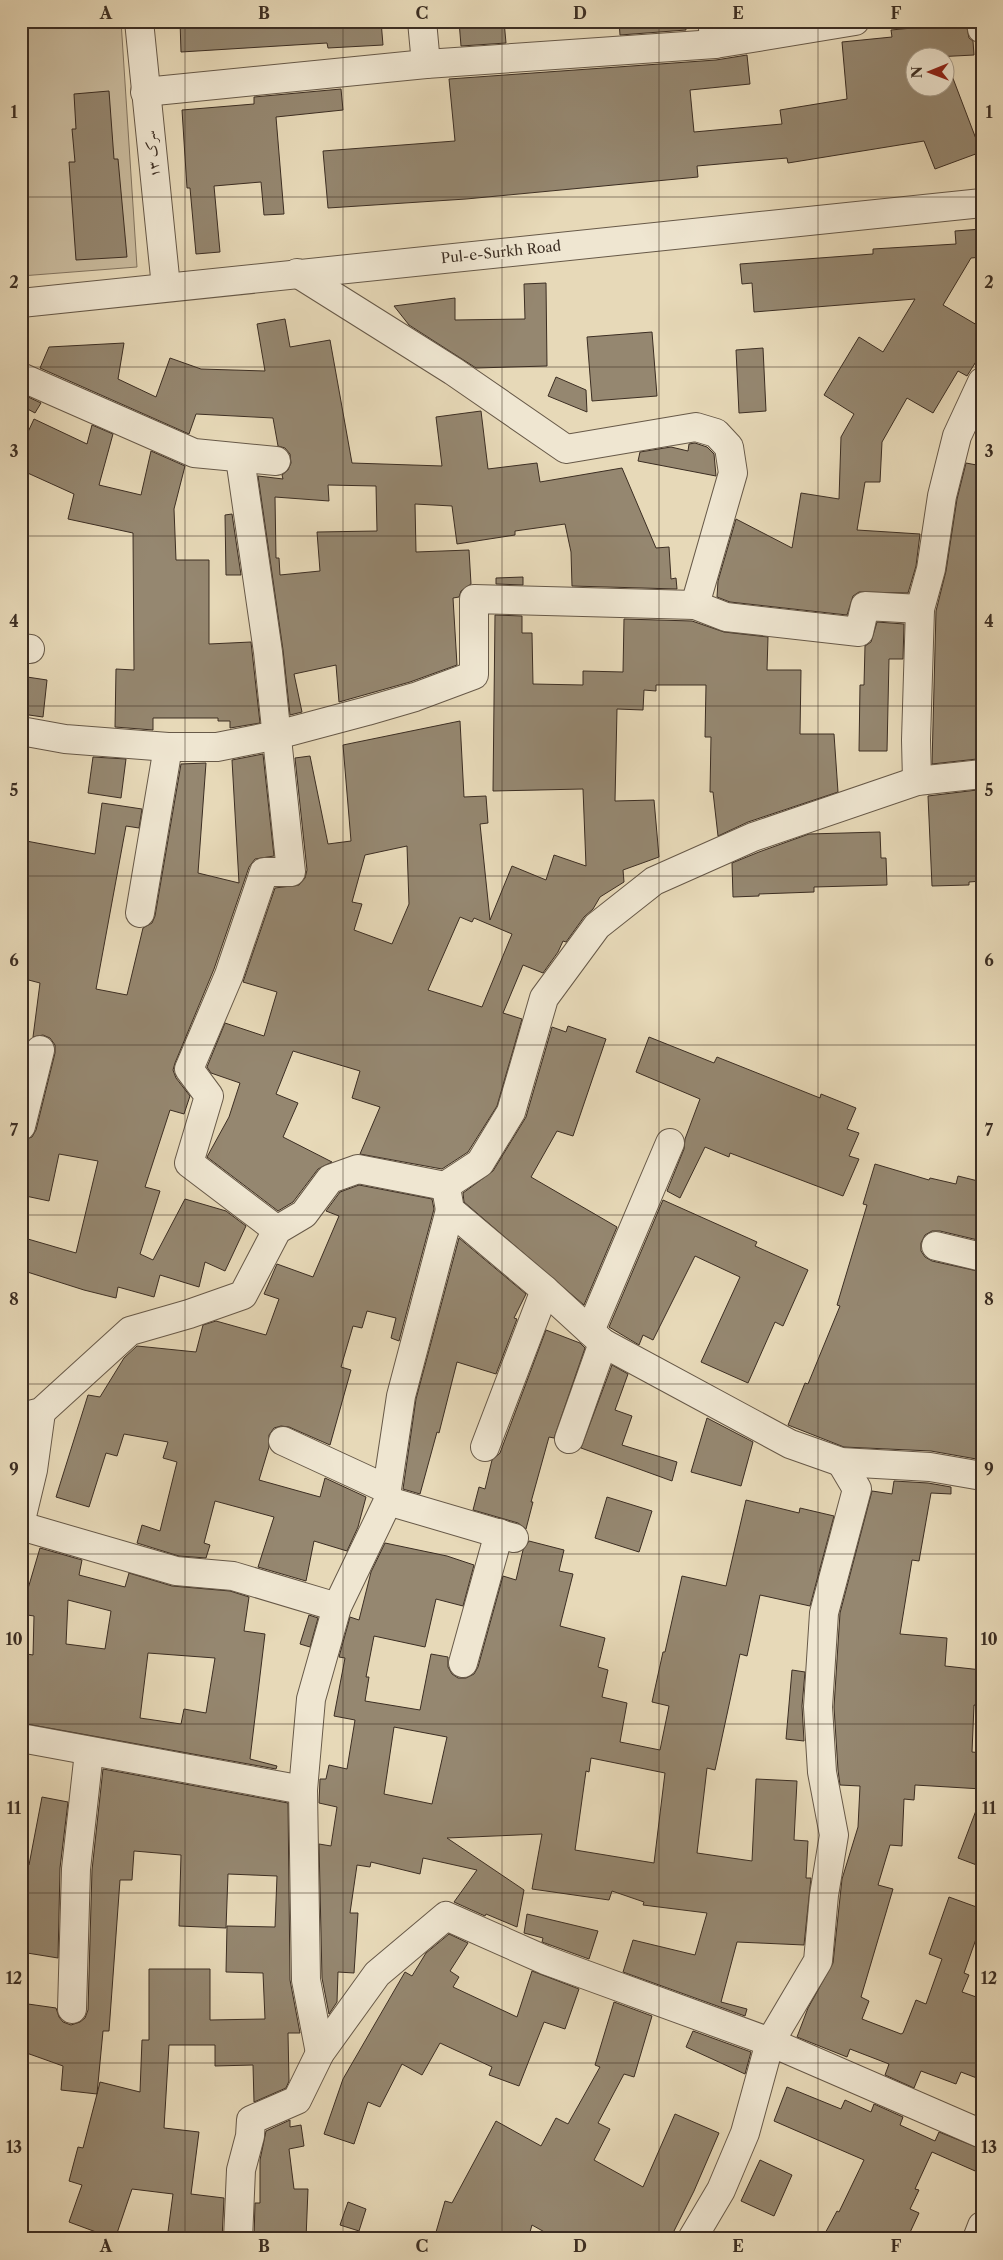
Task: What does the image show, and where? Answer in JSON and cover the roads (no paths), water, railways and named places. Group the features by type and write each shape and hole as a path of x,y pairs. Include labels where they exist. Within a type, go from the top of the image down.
{"street":[{"name":"سرک ۱۳","path":"139,21 166,287"},
{"path":"422,21 426,64"},
{"path":"145,92 714,33 855,21"},
{"path":"981,21 982,29"},
{"name":"Pul-e-Surkh Road","path":"21,303 982,203"},
{"path":"297,274 453,371 566,449 696,428 716,434 729,447 733,474 695,605"},
{"path":"21,377 194,453 276,461"},
{"path":"917,781 916,740 920,610 931,569 942,496 957,436 982,382"},
{"path":"240,458 268,652 291,872 264,872 229,975 189,1069 209,1096 189,1163 277,1230"},
{"path":"21,731 65,739 168,747 217,747 277,735 416,697 474,676 474,599 695,605 726,617 859,632 865,606 920,610"},
{"path":"140,913 168,747"},
{"path":"320,2053 306,1980 303,1790 311,1699 337,1606 387,1495 401,1396 448,1198 480,1162 511,1112 544,998 597,926 654,881 753,837 917,781 982,774"},
{"path":"21,1126 40,1050"},
{"path":"569,1439 596,1337 670,1143"},
{"path":"21,1520 32,1470 31,1414 130,1331 189,1314 243,1295 277,1230 304,1214 330,1180 358,1169 448,1198 596,1337 790,1444 841,1462 930,1468 982,1476"},
{"path":"936,1246 982,1257"},
{"path":"485,1447 545,1290"},
{"path":"283,1441 387,1495 506,1535 463,1663"},
{"path":"692,2239 721,2190 745,2132 770,2042 818,1961 824,1896 834,1835 822,1772 818,1707 824,1613 857,1490 841,1462"},
{"path":"21,1526 176,1572 233,1576 337,1606"},
{"path":"21,1738 303,1790"},
{"path":"72,2008 76,1869 89,1752"},
{"path":"238,2239 241,2170 250,2136 251,2120 297,2100 320,2053 377,1974 446,1916 545,1960 770,2042 982,2134"},
{"path":"977,2239 982,2226"}]}
